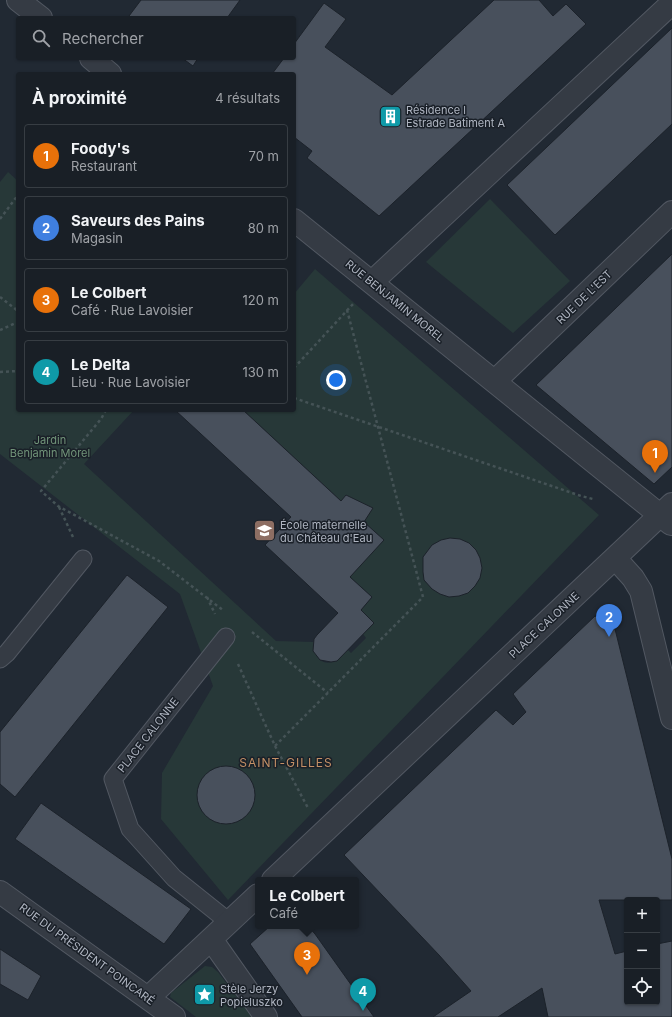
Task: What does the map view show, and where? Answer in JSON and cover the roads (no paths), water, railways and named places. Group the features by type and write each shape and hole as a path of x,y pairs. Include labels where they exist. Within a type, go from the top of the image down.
{"street":[{"path":"18,0 38,16"},
{"path":"372,282 672,3"},
{"path":"93,60 108,72"},
{"name":"RUE DE L'EST","path":"495,381 672,212"},
{"name":"RUE BENJAMIN MOREL","path":"296,222 495,381"},
{"name":"PLACE CALONNE","path":"276,877 614,558 668,514 495,381"},
{"path":"614,558 633,578 641,591 672,718"},
{"name":"RUE DU PRÉSIDENT POINCARÉ","path":"0,892 174,1017"},
{"path":"148,998 255,898"},
{"path":"211,939 266,1017"}],"lane":[{"path":"0,659 7,653 83,559"},
{"name":"PLACE CALONNE","path":"226,637 113,779 130,829 174,878 229,922"}],"place":[{"name":"Résidence l Estrade Batiment A","path":"390,116"},
{"name":"Foody's","path":"655,473"},
{"name":"École maternelle du Château d'Eau","path":"265,531"},
{"name":"Saveurs des Pains","path":"609,637"},
{"name":"Le Colbert","path":"307,975"},
{"name":"Stèle Jerzy Popieluszko","path":"204,995"},
{"name":"Le Delta","path":"363,1011"}],"district":[{"name":"SAINT-GILLES","path":"286,763"}],"park label":[{"name":"Jardin Benjamin Morel","path":"50,446"}]}
